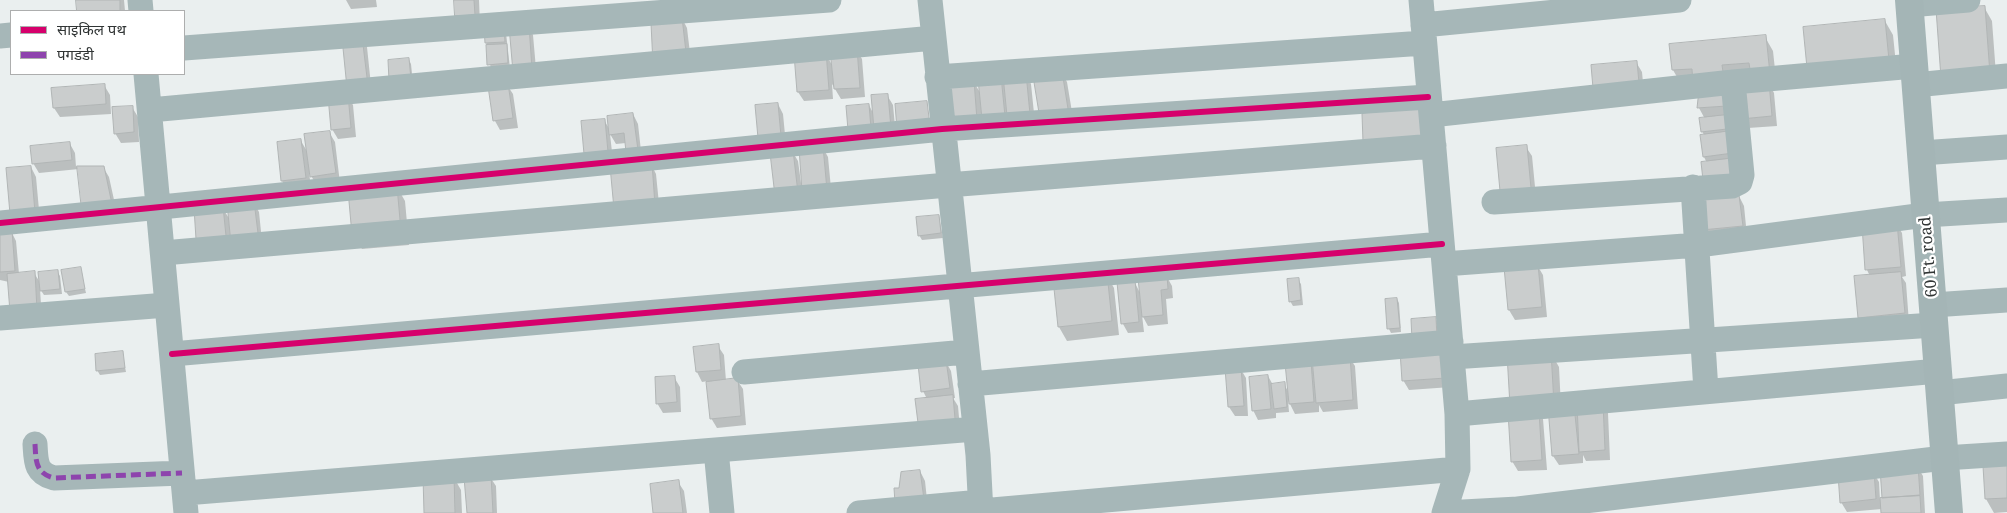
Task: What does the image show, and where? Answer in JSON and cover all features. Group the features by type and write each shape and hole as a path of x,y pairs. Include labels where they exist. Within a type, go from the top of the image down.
{"street":[{"path":"185,48 829,0"},
{"path":"930,0 942,129 975,429 981,509"},
{"path":"1421,0 1457,414 1458,469 1445,513 1519,511 1944,458 2007,454"},
{"path":"937,77 1424,34 1679,0"},
{"path":"1909,3 1968,0"},
{"name":"60 Ft. road","path":"1909,3 1949,513"},
{"path":"150,110 934,38"},
{"path":"146,75 184,493"},
{"path":"0,223 942,129 1429,106 1733,82 1914,76 2007,76"},
{"path":"1494,202 1693,187 1732,186 1740,182 1742,175 1733,82"},
{"path":"163,253 948,185 1434,146"},
{"path":"1920,153 2007,148"},
{"path":"1693,187 1698,245 1701,341 1706,391"},
{"path":"172,354 959,284 1443,254 1698,245 1925,215 2007,210"},
{"path":"970,384 1451,350 1701,341 1933,315 2007,300"},
{"path":"0,318 168,305"},
{"path":"744,372 966,352"},
{"path":"1457,414 1706,391 1938,382 2007,386"},
{"path":"35,444 37,467 40,472 54,478 184,493 975,429"},
{"path":"716,450 722,513"},
{"path":"859,513 981,509 1458,469"}],"building":[{"path":"76,0 120,0 120,10 77,10"},
{"path":"454,0 474,0 475,15 455,16"},
{"path":"1985,6 1990,74 1941,78 1936,9"},
{"path":"682,17 687,61 653,64 651,23"},
{"path":"1885,19 1889,60 1807,68 1803,27"},
{"path":"529,24 532,70 513,72 509,26"},
{"path":"504,27 505,42 485,43 484,28"},
{"path":"1766,35 1770,74 1751,76 1749,63 1722,65 1724,79 1693,82 1692,69 1672,70 1669,44"},
{"path":"362,36 368,86 347,88 342,38"},
{"path":"507,44 508,63 487,65 486,45"},
{"path":"857,48 860,88 834,89 830,50"},
{"path":"826,51 829,90 797,92 794,54"},
{"path":"409,58 411,79 389,80 388,60"},
{"path":"1637,61 1639,83 1593,88 1591,65"},
{"path":"1062,71 1069,115 1040,119 1033,76"},
{"path":"1026,73 1030,114 1007,116 1003,75"},
{"path":"1001,76 1005,116 982,119 978,79"},
{"path":"974,80 977,120 946,123 943,82"},
{"path":"1769,82 1772,116 1741,119 1739,85"},
{"path":"508,83 513,118 493,121 488,86"},
{"path":"105,84 106,104 53,108 51,88"},
{"path":"1724,87 1727,106 1697,108 1699,90"},
{"path":"348,94 351,128 331,130 328,96"},
{"path":"888,94 891,128 874,129 871,95"},
{"path":"927,101 930,126 897,129 895,104"},
{"path":"778,103 781,136 758,138 755,105"},
{"path":"869,104 871,128 848,130 846,106"},
{"path":"133,106 134,132 114,134 112,107"},
{"path":"1421,106 1423,140 1363,142 1362,114"},
{"path":"633,113 638,150 626,152 624,133 609,135 607,116"},
{"path":"1726,115 1727,129 1701,132 1699,118"},
{"path":"605,119 608,152 584,154 581,121"},
{"path":"330,131 336,173 310,177 304,134"},
{"path":"1731,131 1733,153 1703,157 1700,135"},
{"path":"301,139 306,178 281,181 277,142"},
{"path":"70,142 72,160 32,164 30,146"},
{"path":"1527,145 1531,188 1500,191 1496,148"},
{"path":"823,146 827,190 802,191 799,148"},
{"path":"793,150 798,193 775,196 770,153"},
{"path":"1735,158 1737,177 1703,180 1701,162"},
{"path":"652,163 655,205 614,209 610,166"},
{"path":"31,166 35,212 10,214 6,168"},
{"path":"77,166 104,166 113,209 82,210"},
{"path":"397,186 401,231 352,235 348,190"},
{"path":"1739,195 1743,226 1702,230 1698,199"},
{"path":"254,201 259,241 231,244 227,203"},
{"path":"223,206 226,236 196,239 194,208"},
{"path":"939,215 941,233 918,236 916,217"},
{"path":"1897,222 1901,267 1865,270 1862,225"},
{"path":"12,230 15,271 0,272 0,231"},
{"path":"1538,264 1542,307 1508,310 1504,267"},
{"path":"81,267 85,289 65,292 61,270"},
{"path":"58,270 60,289 40,291 38,272"},
{"path":"35,271 37,310 10,312 7,274"},
{"path":"1901,272 1905,313 1858,318 1854,276"},
{"path":"1107,273 1112,321 1058,327 1053,279"},
{"path":"1167,275 1168,289 1161,290 1163,315 1142,317 1138,278"},
{"path":"1299,278 1301,300 1289,302 1287,279"},
{"path":"1135,280 1139,322 1121,324 1117,282"},
{"path":"1397,298 1400,328 1387,329 1385,299"},
{"path":"1436,317 1437,338 1412,340 1411,319"},
{"path":"719,344 721,370 696,372 693,347"},
{"path":"1444,348 1446,378 1402,381 1400,351"},
{"path":"123,351 125,368 96,371 95,354"},
{"path":"1551,351 1554,404 1510,406 1507,354"},
{"path":"1350,355 1353,400 1316,403 1312,358"},
{"path":"946,360 950,388 921,392 918,364"},
{"path":"1311,361 1314,402 1289,404 1285,363"},
{"path":"1241,367 1244,406 1228,407 1225,368"},
{"path":"1268,375 1271,409 1252,411 1249,377"},
{"path":"675,376 677,402 656,404 655,377"},
{"path":"738,378 741,416 710,419 706,382"},
{"path":"1285,382 1287,407 1274,409 1271,384"},
{"path":"953,395 955,419 918,423 915,399"},
{"path":"1603,402 1605,450 1579,452 1577,403"},
{"path":"1574,405 1579,454 1552,456 1548,407"},
{"path":"1539,411 1542,460 1511,462 1508,412"},
{"path":"1918,465 1920,495 1882,498 1880,468"},
{"path":"2007,465 2007,498 1985,499 1983,466"},
{"path":"920,470 924,499 895,503 894,488 899,488 901,472"},
{"path":"1874,471 1876,499 1840,503 1838,474"},
{"path":"454,475 455,513 424,513 423,476"},
{"path":"491,475 493,513 467,513 464,477"},
{"path":"679,480 683,513 653,513 650,484"},
{"path":"1920,496 1921,513 1881,513 1880,498"}],"marked path":[{"path":"35,444 36,461 40,470 54,478 182,473"}],"cycle path":[{"path":"0,223 942,129 1428,97"},
{"path":"172,354 1442,244"}]}
